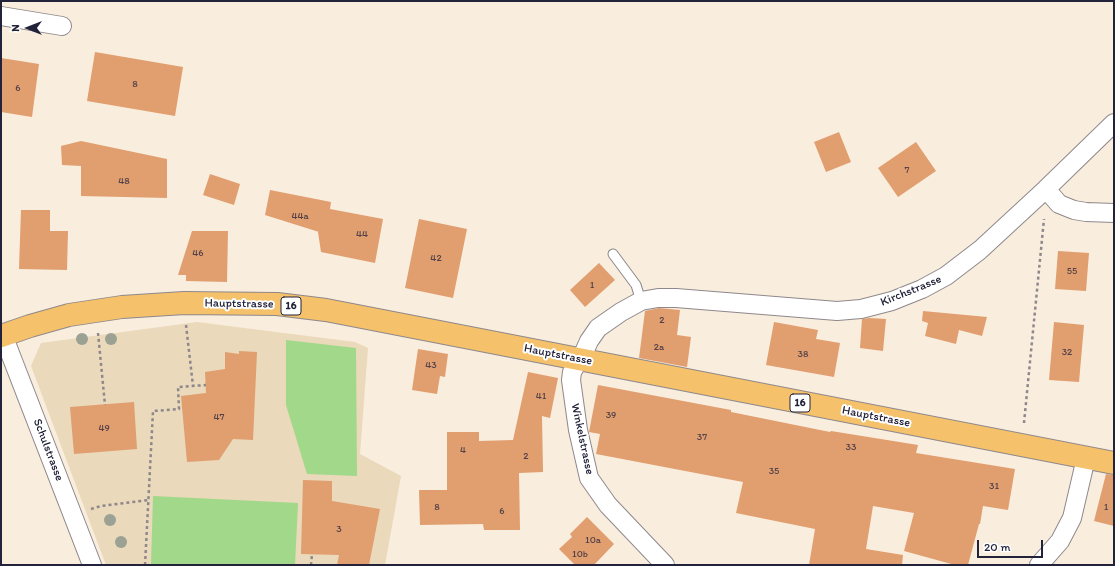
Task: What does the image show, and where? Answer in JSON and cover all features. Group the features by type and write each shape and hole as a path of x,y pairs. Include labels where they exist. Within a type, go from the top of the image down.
{"main road":[{"name":"Hauptstrasse","path":"2,336 69,315 122,306 184,303 277,304 326,310 1114,463"}],"street":[{"path":"1,16 62,26"},
{"name":"Kirchstrasse","path":"580,359 589,341 598,328 621,312 641,301 658,298 676,298 837,311 861,309 892,301 922,289 946,276 980,250 1114,123"},
{"path":"1046,189 1058,204 1074,210 1114,214"},
{"name":"Schulstrasse","path":"2,336 92,565"},
{"name":"Winkelstrasse","path":"580,359 572,372 572,387 578,430 589,478 608,505 666,565"},
{"path":"1039,565 1060,541 1072,518 1086,458"}],"lane":[{"path":"613,254 636,285 641,301"}],"path":[{"path":"1024,426 1046,189"},
{"path":"186,325 193,386"},
{"path":"98,327 105,405"},
{"path":"145,565 153,411 179,409 178,387 206,384"},
{"path":"73,516 100,506 149,500"},
{"path":"311,565 312,554"}],"shaded area":[{"path":"197,322 355,342 368,348 360,454 401,476 385,565 106,565 31,366 41,343"}],"green space":[{"path":"286,340 356,348 357,476 307,474 286,405"},
{"path":"153,496 298,503 295,565 151,565"}],"building":[{"path":"95,52 183,67 175,116 87,101"},
{"path":"1,58 39,64 32,117 1,112"},
{"path":"839,132 851,162 826,172 814,142"},
{"path":"81,141 167,159 167,198 81,196 81,166 62,165 61,146"},
{"path":"916,142 936,171 898,197 878,168"},
{"path":"210,174 240,184 234,205 203,195"},
{"path":"270,190 331,202 330,209 383,219 375,263 321,252 319,232 265,215"},
{"path":"21,210 50,210 50,231 68,231 67,270 19,269"},
{"path":"419,219 467,229 453,298 405,288"},
{"path":"192,231 228,231 227,282 186,281 186,275 178,275"},
{"path":"1058,251 1089,253 1086,291 1055,289"},
{"path":"599,263 615,280 585,307 570,290"},
{"path":"659,308 680,310 677,335 691,337 687,367 639,358 645,311"},
{"path":"923,311 987,317 982,336 959,330 956,344 925,336 928,323 922,321"},
{"path":"862,319 886,319 883,351 860,348"},
{"path":"774,322 818,330 816,339 840,343 834,377 766,365"},
{"path":"1054,322 1084,325 1079,382 1049,380"},
{"path":"418,349 448,354 445,377 440,376 437,394 412,390"},
{"path":"239,351 257,352 253,440 233,439 219,460 187,462 181,396 206,393 205,372 225,369 225,352 239,354"},
{"path":"528,372 558,378 550,418 542,416 543,472 519,473 520,530 484,530 483,524 420,525 419,490 447,490 447,432 479,432 479,441 513,440"},
{"path":"598,385 731,410 731,412 830,432 918,445 916,453 1015,469 1008,510 983,506 980,524 968,565 955,565 904,551 914,513 873,506 866,549 903,555 902,565 809,565 815,529 736,513 743,482 596,454 600,434 589,432"},
{"path":"134,402 137,449 74,454 70,407"},
{"path":"1106,474 1114,475 1114,526 1094,521"},
{"path":"303,480 332,481 332,501 380,509 369,565 337,565 339,555 301,554"},
{"path":"587,517 614,544 594,565 575,565 559,549 572,537 570,534"}]}
